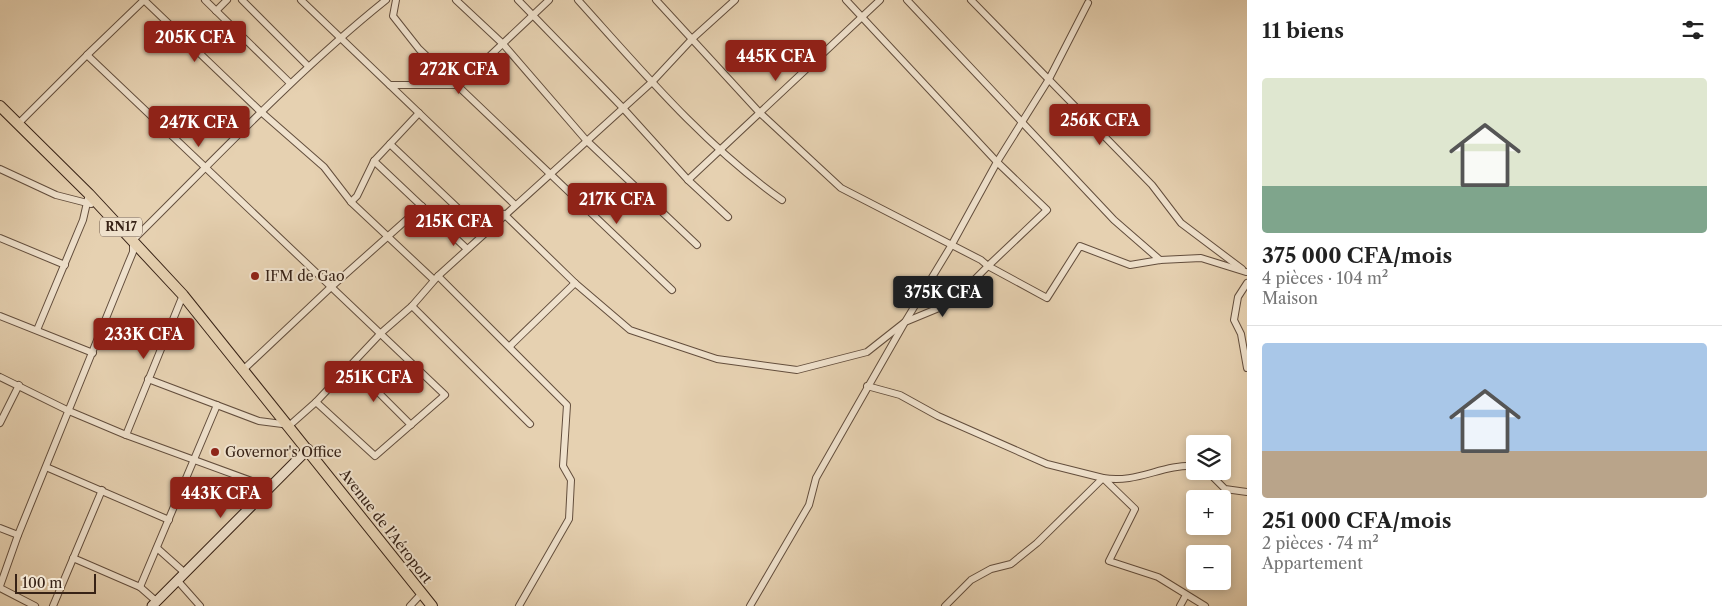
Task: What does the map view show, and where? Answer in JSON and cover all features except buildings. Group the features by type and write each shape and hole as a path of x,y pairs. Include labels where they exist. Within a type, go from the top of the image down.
{"main road":[{"name":"Avenue de l'Aéroport","path":"1,107 91,201 133,240 183,294 243,370 290,425 432,606"}],"street":[{"path":"18,124 144,0 260,111 324,167 351,202 388,237 510,346 567,406 563,466 571,480 569,519 517,605"},
{"path":"205,0 290,83"},
{"path":"216,11 227,0"},
{"path":"242,0 308,66"},
{"path":"302,0 339,38 514,204"},
{"path":"36,606 0,587 18,535 133,252 133,240 260,111 339,38 386,0"},
{"path":"396,0 393,16 411,40 548,174 672,290"},
{"path":"456,0 503,44 586,140 697,245"},
{"path":"518,0 622,107 688,180 728,217"},
{"path":"390,85 459,85 549,0"},
{"path":"578,0 652,82 719,152 746,175 782,200"},
{"path":"656,0 693,38 759,112 840,188 981,260 988,266 1047,298 1080,246 1130,265 1160,260 1201,258 1246,272"},
{"path":"148,379 259,421 290,425 352,366 381,333 412,306 436,278 514,204 652,82 693,38 735,0"},
{"path":"504,214 575,283 630,330 717,359 796,370 867,352 905,322 951,303 1047,210 997,162 846,0"},
{"path":"688,180 880,0"},
{"path":"907,0 1114,220 1160,260"},
{"path":"971,0 1152,185 1181,223 1246,272"},
{"path":"750,606 809,504 816,478 867,386 952,246 997,162 1049,79 1088,3"},
{"path":"87,55 330,288 381,333 445,395 375,456 316,402"},
{"path":"351,202 357,196 374,161 419,113"},
{"path":"390,144 484,234"},
{"path":"374,161 467,249"},
{"path":"0,169 56,194 91,201 37,330"},
{"path":"243,370 330,288 422,206"},
{"path":"0,238 65,265"},
{"path":"510,346 575,283"},
{"path":"1247,283 1238,296 1234,320 1241,334 1247,368"},
{"path":"126,435 183,294"},
{"path":"412,306 530,424"},
{"path":"0,316 93,353"},
{"path":"352,366 411,425"},
{"path":"0,377 69,411 126,435 268,487"},
{"path":"0,423 19,385"},
{"path":"867,386 900,395 938,416 1047,464 1103,478 1121,481 1186,465"},
{"path":"140,587 217,405"},
{"path":"73,558 140,587 154,604 268,487 308,449"},
{"path":"46,467 169,520"},
{"path":"1103,478 1135,509 1109,561 1158,578 1204,606"},
{"path":"945,606 971,580 991,569 1011,564 1037,544 1103,478"},
{"path":"1216,480 1225,489 1247,492"},
{"path":"53,606 102,490"},
{"path":"0,528 18,535"},
{"path":"157,548 185,572"},
{"path":"177,580 200,606"},
{"path":"410,606 422,593"},
{"path":"1180,606 1186,595"}],"place":[{"name":"IFM de Gao","path":"255,276"},
{"name":"Governor's Office","path":"215,452"}]}
